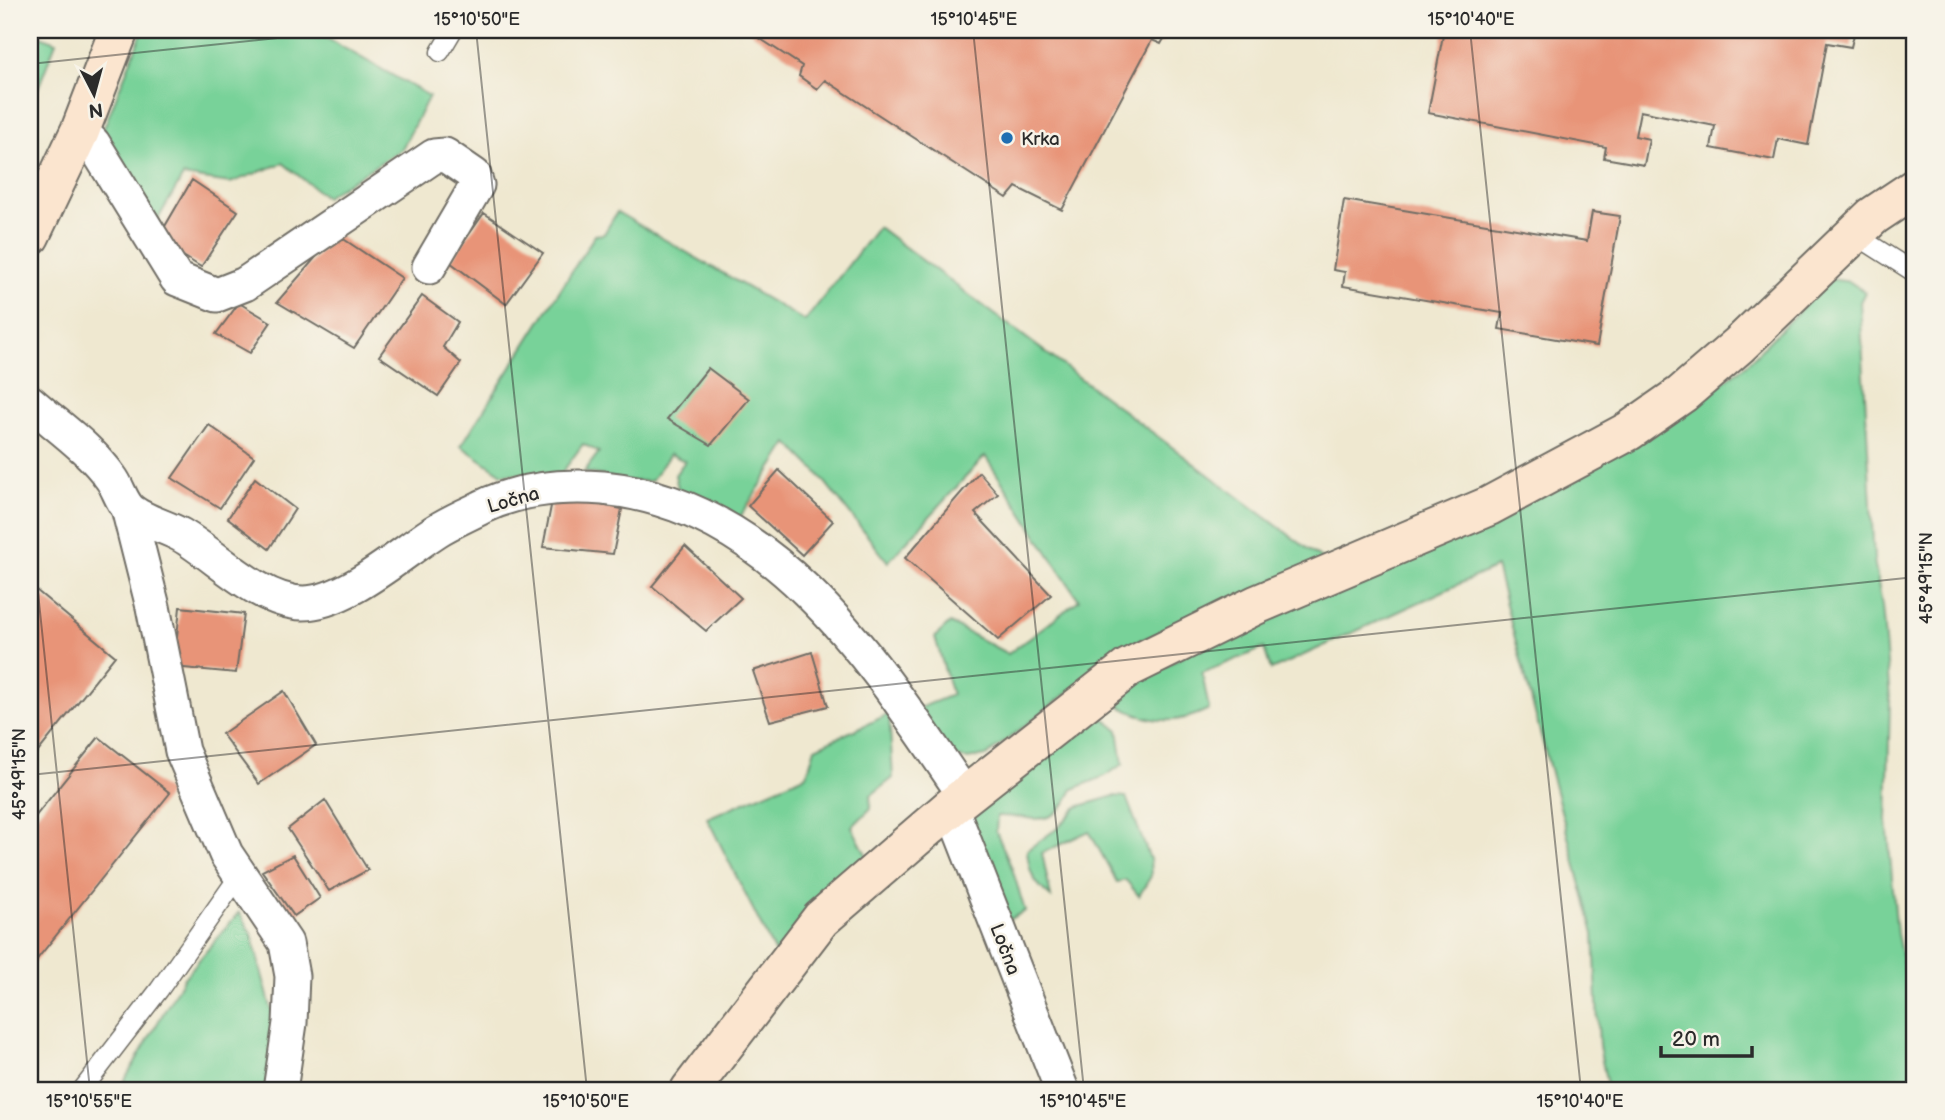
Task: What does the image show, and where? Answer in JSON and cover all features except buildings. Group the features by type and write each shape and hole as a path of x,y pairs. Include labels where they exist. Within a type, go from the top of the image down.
{"street":[{"path":"30,236 80,131 119,30"},
{"path":"80,131 93,143 177,279 217,295 245,284 434,156 445,155 474,175 477,185 429,267"},
{"path":"690,1090 821,919 958,801 1128,668 1256,605 1489,506 1629,431 1682,394 1739,345 1873,216 1915,188"},
{"name":"Ločna","path":"30,402 102,468 128,508 183,536 247,581 283,598 302,603 326,599 347,591 439,529 498,499 538,490 583,487 622,490 671,502 725,527 802,585 871,660 958,801 1062,1090"},
{"path":"128,508 153,607 182,751 239,876 286,943 292,976 290,1023 280,1090"}],"lane":[{"path":"440,52 453,30"},
{"path":"1854,234 1915,273"},
{"path":"82,1090 159,990 239,876"}],"green space":[{"path":"143,30 312,30 429,96 402,149 325,197 283,163 230,183 183,176 154,226 103,130"},
{"path":"30,32 56,42 30,109"},
{"path":"617,212 805,321 878,227 1324,561 1205,615 1129,645 986,756 967,759 954,757 917,709 952,695 935,637 950,623 1008,654 1079,600 985,456 888,562 817,472 788,443 738,520 679,493 675,475 685,461 670,454 651,481 627,481 584,472 599,452 583,444 561,474 502,474 461,446 595,235 604,234"},
{"path":"1830,279 1850,282 1865,292 1860,302 1874,560 1882,606 1890,699 1887,821 1897,934 1908,986 1915,993 1915,1090 1608,1090 1599,1046 1594,934 1496,567 1271,670 1264,648 1202,673 1209,709 1195,715 1170,720 1146,718 1110,700 1194,649 1673,419 1745,366"},
{"path":"889,714 893,778 870,796 871,808 852,827 871,864 775,953 707,818 807,775 815,748"},
{"path":"1103,718 1118,730 1123,764 1105,776 1073,789 1065,803 1049,817 1041,819 997,816 996,832 1012,868 1025,911 1006,921 971,814 1073,725"},
{"path":"1114,796 1126,797 1150,859 1151,876 1139,896 1126,880 1117,882 1089,831 1042,853 1051,897 1033,876 1027,850 1059,827 1077,807"},
{"path":"239,912 251,933 277,1030 266,1090 119,1090 183,979"}],"place":[{"name":"Krka","path":"1007,138"}]}
